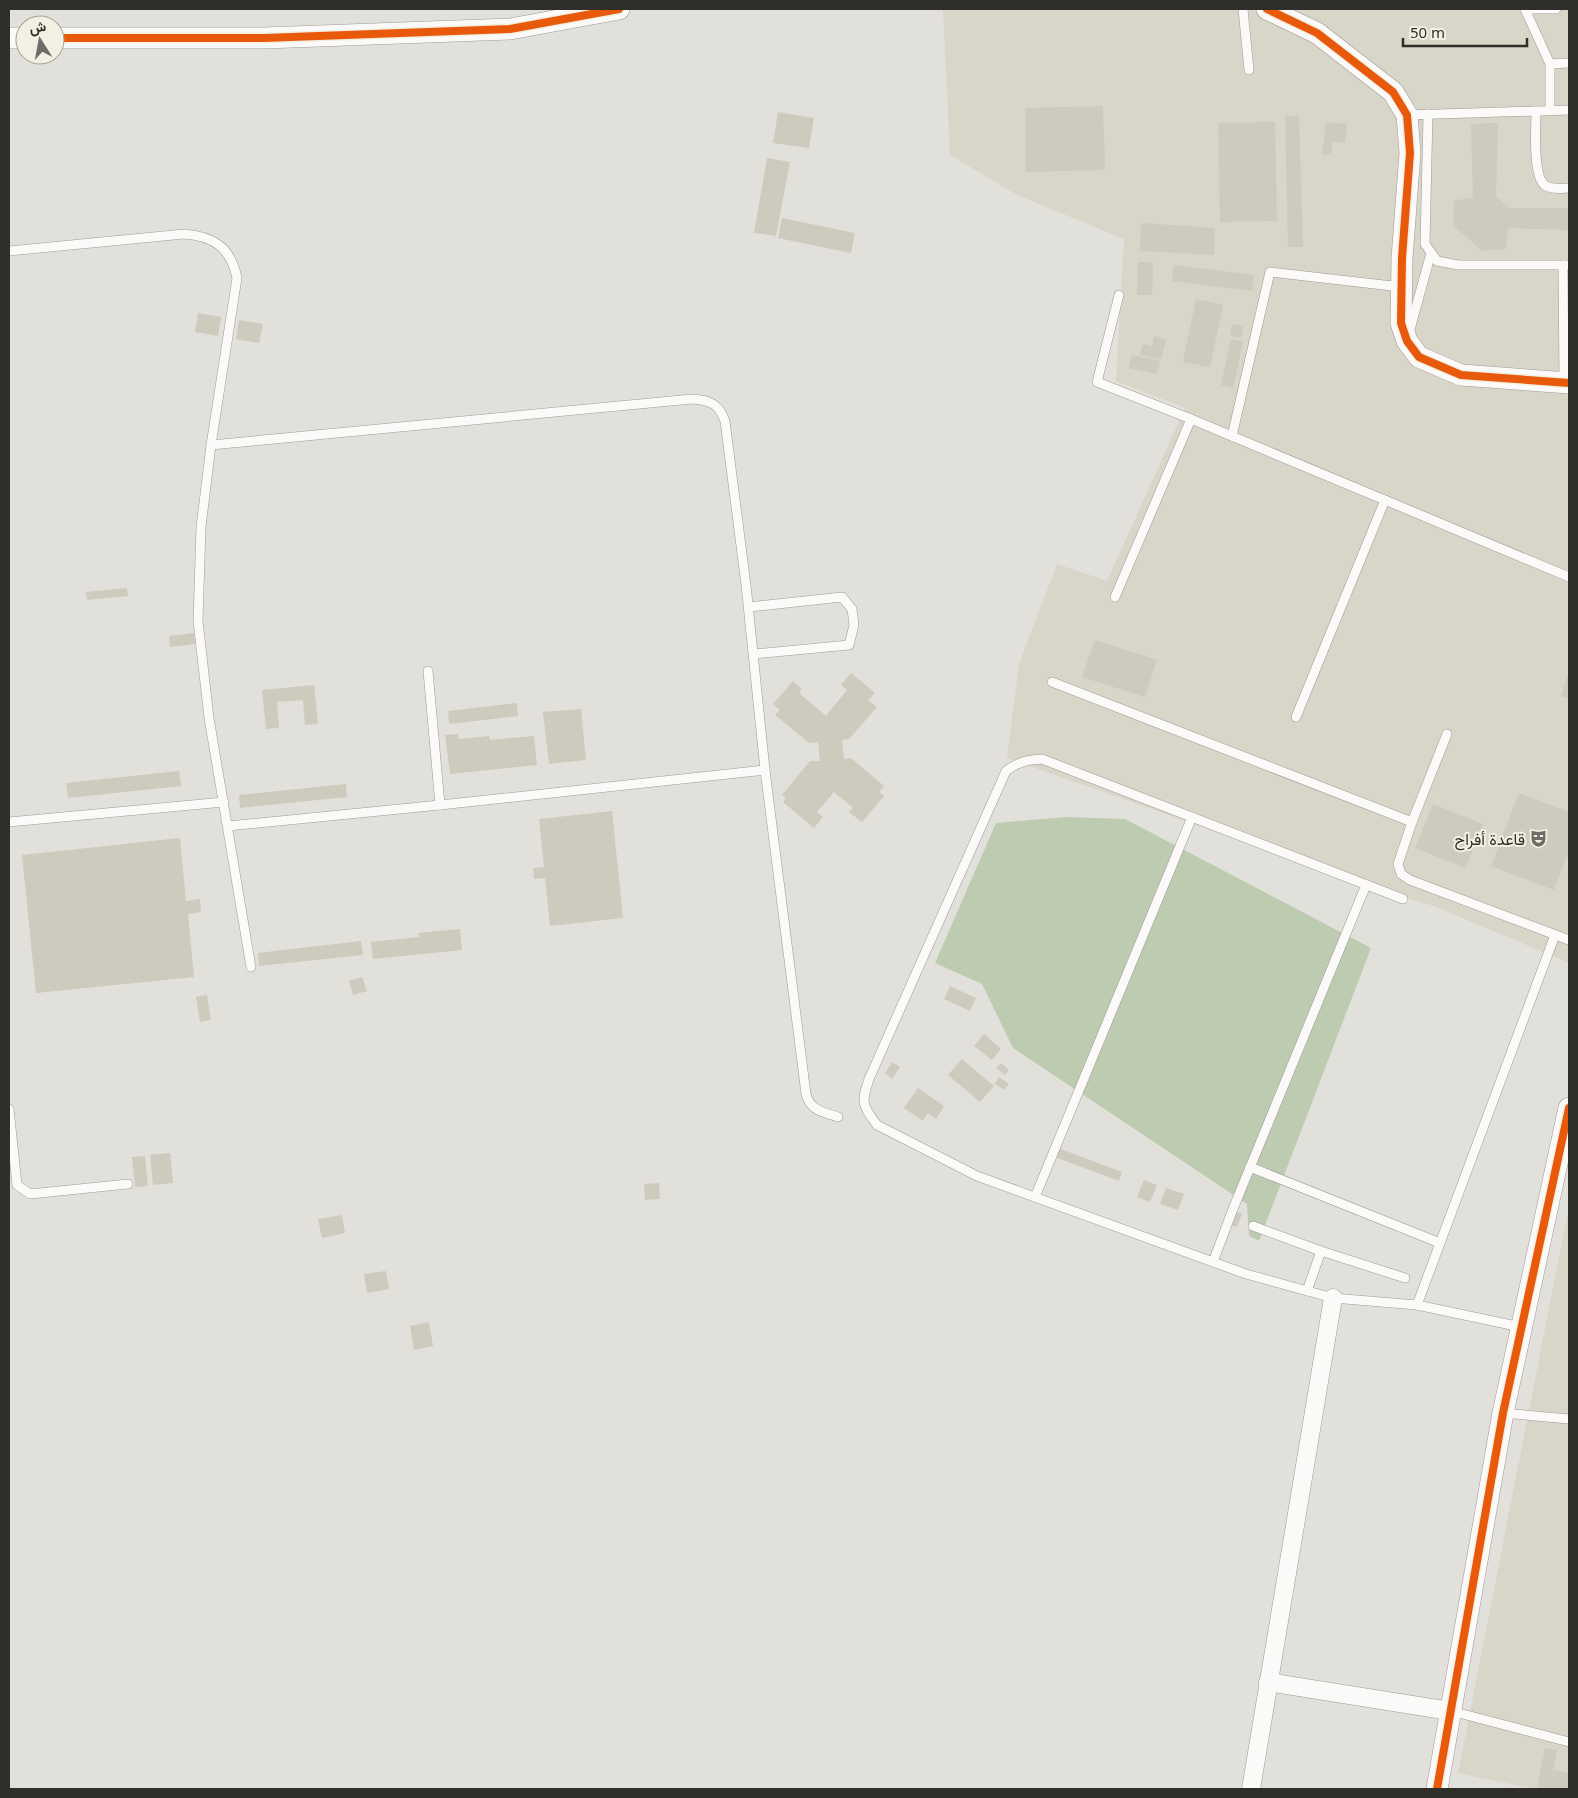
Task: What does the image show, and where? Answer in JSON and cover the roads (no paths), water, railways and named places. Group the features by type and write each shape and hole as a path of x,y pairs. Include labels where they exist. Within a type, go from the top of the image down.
{"street":[{"path":"65,38 264,38 510,29 619,9"},
{"path":"1268,9 1317,33 1394,92 1407,114 1410,153 1402,258 1400,323 1407,341 1419,357 1461,375 1567,382"},
{"path":"1437,1789 1502,1413 1569,1108"},
{"path":"1251,1789 1333,1298"},
{"path":"1268,1682 1450,1711"}],"lane":[{"path":"1243,9 1249,70"},
{"path":"1550,110 1550,64 1525,9 1556,9"},
{"path":"1550,64 1569,63"},
{"path":"1407,114 1569,110"},
{"path":"1536,111 1537,170 1540,180 1545,186 1569,188"},
{"path":"1428,114 1425,244 1437,261 1458,265 1566,264 1567,382"},
{"path":"9,251 171,234 197,235 210,238 219,245 229,255 234,264 237,278 211,445 201,527 198,621 209,718 251,966"},
{"path":"1407,341 1431,254"},
{"path":"1232,436 1270,272 1401,287"},
{"path":"1120,295 1097,382 1191,419 1569,577"},
{"path":"211,445 692,399 707,401 721,410 725,421 749,607 765,770 806,1094 808,1102 813,1108 838,1117"},
{"path":"1115,596 1191,419"},
{"path":"1296,717 1385,500"},
{"path":"749,607 842,597 852,609 854,626 849,645 754,654"},
{"path":"428,671 440,805"},
{"path":"1052,682 1412,822"},
{"path":"1447,734 1412,822 1398,864 1401,874 1410,880 1569,940"},
{"path":"1403,899 1042,759 1026,760 1006,771 862,1098 868,1113 877,1125 976,1176 1246,1274 1333,1298 1417,1305 1521,1327"},
{"path":"228,826 765,770"},
{"path":"9,822 224,802"},
{"path":"1035,1197 1192,817"},
{"path":"1214,1262 1250,1167 1366,885"},
{"path":"1417,1305 1555,934"},
{"path":"9,1109 17,1185 30,1194 128,1184"},
{"path":"1250,1167 1440,1243"},
{"path":"1252,1226 1405,1278"},
{"path":"1307,1291 1321,1251"},
{"path":"1502,1413 1569,1419"},
{"path":"1450,1711 1569,1742"}],"place":[{"name":"قاعدة أفراح","path":"1539,839"}]}
